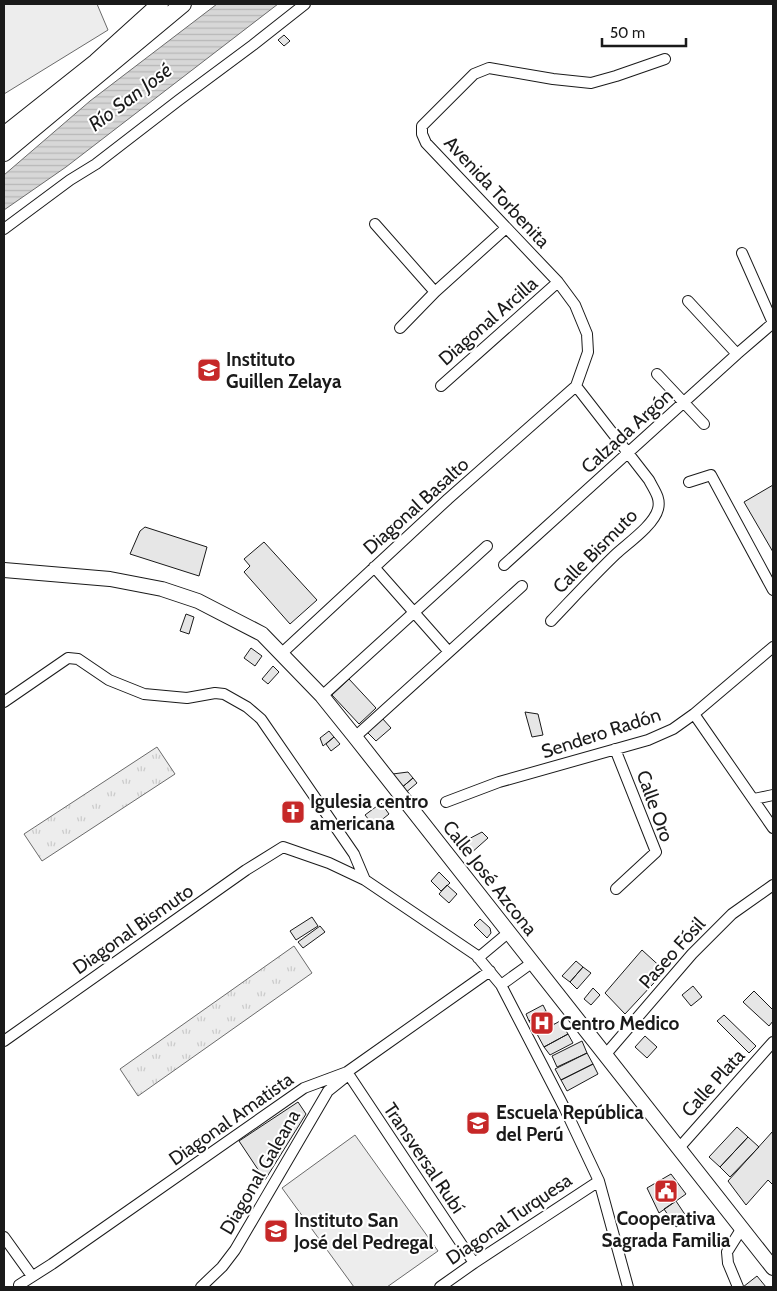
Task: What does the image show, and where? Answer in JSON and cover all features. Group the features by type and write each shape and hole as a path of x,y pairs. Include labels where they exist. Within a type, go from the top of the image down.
{"main road":[{"path":"4,135 96,62 160,4"},
{"path":"4,153 183,4"},
{"name":"Calle José Azcona","path":"4,570 110,579 162,589 198,601 262,634 322,696 773,1268"}],"street":[{"path":"4,229 70,180 96,164 305,4"},
{"name":"Avenida Torbenita","path":"576,386 588,352 587,334 575,305 558,282 426,142 422,134 422,126 474,74 489,68 553,79 591,82 616,76 665,59"},
{"path":"375,224 436,292"},
{"path":"400,328 506,228"},
{"path":"742,253 773,323"},
{"name":"Diagonal Arcilla","path":"440,386 558,282"},
{"path":"688,301 737,354"},
{"name":"Calzada Argón","path":"504,566 773,323"},
{"path":"657,374 704,424"},
{"name":"Calle Bismuto","path":"551,620 655,517 658,508 658,497 649,480 576,386"},
{"name":"Diagonal Basalto","path":"282,653 448,499 576,386"},
{"path":"689,482 710,475 773,590"},
{"path":"322,696 487,546"},
{"path":"374,567 449,652"},
{"path":"355,737 522,586"},
{"name":"Sendero Radón","path":"446,802 499,782 648,740 673,730 773,647"},
{"path":"4,702 68,658 78,659 109,680 144,694 187,698 215,693 224,694 247,707 261,719 354,854 365,880 433,925 478,958 501,985 565,1109 599,1181 628,1287"},
{"path":"694,714 773,828"},
{"name":"Calle Oro","path":"615,749 656,852 616,889"},
{"path":"754,799 773,795"},
{"name":"Diagonal Bismuto","path":"4,1041 246,870 283,847 329,862 365,880"},
{"name":"Paseo Fósil","path":"606,1054 692,954 732,914 773,886"},
{"path":"478,958 509,932"},
{"path":"501,985 532,962"},
{"name":"Diagonal Amatista","path":"19,1285 304,1088 347,1074 490,971"},
{"name":"Calle Plata","path":"679,1148 773,1042"},
{"name":"Transversal Rubí","path":"347,1074 474,1263"},
{"name":"Diagonal Galeana","path":"202,1287 236,1250 328,1091 347,1074"},
{"name":"Diagonal Turquesa","path":"440,1287 599,1181"},
{"path":"738,1287 728,1263 727,1252 742,1228"},
{"path":"4,1237 32,1276"}],"green space":[{"path":"4,4 97,4 108,30 4,94"},
{"path":"157,747 175,774 42,861 24,834"},
{"path":"294,946 312,973 138,1096 120,1069"},
{"path":"355,1135 438,1251 387,1287 354,1287 282,1188"}],"water":[{"name":"Río San José","path":"217,4 278,4 66,167 4,210 4,175 90,101"}],"building":[{"path":"284,35 290,41 284,46 278,40"},
{"path":"773,485 773,552 744,502"},
{"path":"145,527 207,547 199,576 130,554 140,531"},
{"path":"264,542 317,600 290,624 244,572 250,566 244,559"},
{"path":"186,614 194,617 189,634 180,631"},
{"path":"251,648 262,656 255,666 244,658"},
{"path":"273,666 279,672 268,684 262,679"},
{"path":"349,679 376,708 359,724 332,695"},
{"path":"525,712 538,714 543,735 532,737"},
{"path":"382,718 391,728 376,741 367,732"},
{"path":"329,731 334,737 323,746 320,738"},
{"path":"334,737 340,744 331,751 326,744"},
{"path":"408,772 413,778 400,789 385,775"},
{"path":"413,778 417,783 404,794 400,789"},
{"path":"381,803 389,814 374,826 365,815"},
{"path":"482,832 488,838 470,854 461,843"},
{"path":"439,872 450,883 441,891 431,881"},
{"path":"447,885 457,894 449,903 439,894"},
{"path":"312,917 318,926 296,940 290,931"},
{"path":"480,919 490,928 491,933 487,938 474,925"},
{"path":"320,926 325,932 303,948 298,942"},
{"path":"642,950 665,971 625,1014 605,993"},
{"path":"576,961 583,967 570,982 562,976"},
{"path":"583,967 591,973 577,989 570,982"},
{"path":"693,986 702,997 691,1006 682,995"},
{"path":"593,988 600,995 591,1005 584,999"},
{"path":"754,991 773,1010 773,1021 769,1026 743,1002"},
{"path":"543,1005 546,1011 529,1021 526,1014"},
{"name":"Centro Medico","path":"546,1011 554,1024 537,1034 529,1021"},
{"path":"724,1015 756,1046 749,1053 717,1021"},
{"path":"560,1021 568,1034 544,1047 537,1034"},
{"path":"568,1034 573,1043 550,1055 544,1047"},
{"path":"645,1036 657,1047 647,1058 635,1047"},
{"path":"582,1041 587,1053 557,1067 552,1056"},
{"path":"587,1053 593,1064 561,1080 555,1069"},
{"path":"593,1064 598,1074 567,1091 561,1080"},
{"path":"298,1102 306,1114 265,1180 239,1141"},
{"path":"737,1127 748,1137 720,1167 709,1157"},
{"path":"773,1131 773,1185 768,1180 746,1205 728,1181"},
{"path":"748,1137 759,1147 730,1177 720,1167"},
{"name":"Cooperativa Sagrada Familia","path":"671,1174 686,1194 659,1213 647,1188"},
{"path":"676,1201 688,1219 676,1227 664,1209"},
{"path":"757,1276 766,1287 743,1287"}],"place":[{"name":"Instituto Guillen Zelaya","path":"209,370"},
{"name":"Igulesia centro americana","path":"293,812"},
{"name":"Centro Medico","path":"542,1023"},
{"name":"Escuela República del Perú","path":"478,1123"},
{"name":"Cooperativa Sagrada Familia","path":"666,1191"},
{"name":"Instituto San José del Pedregal","path":"276,1231"}]}
